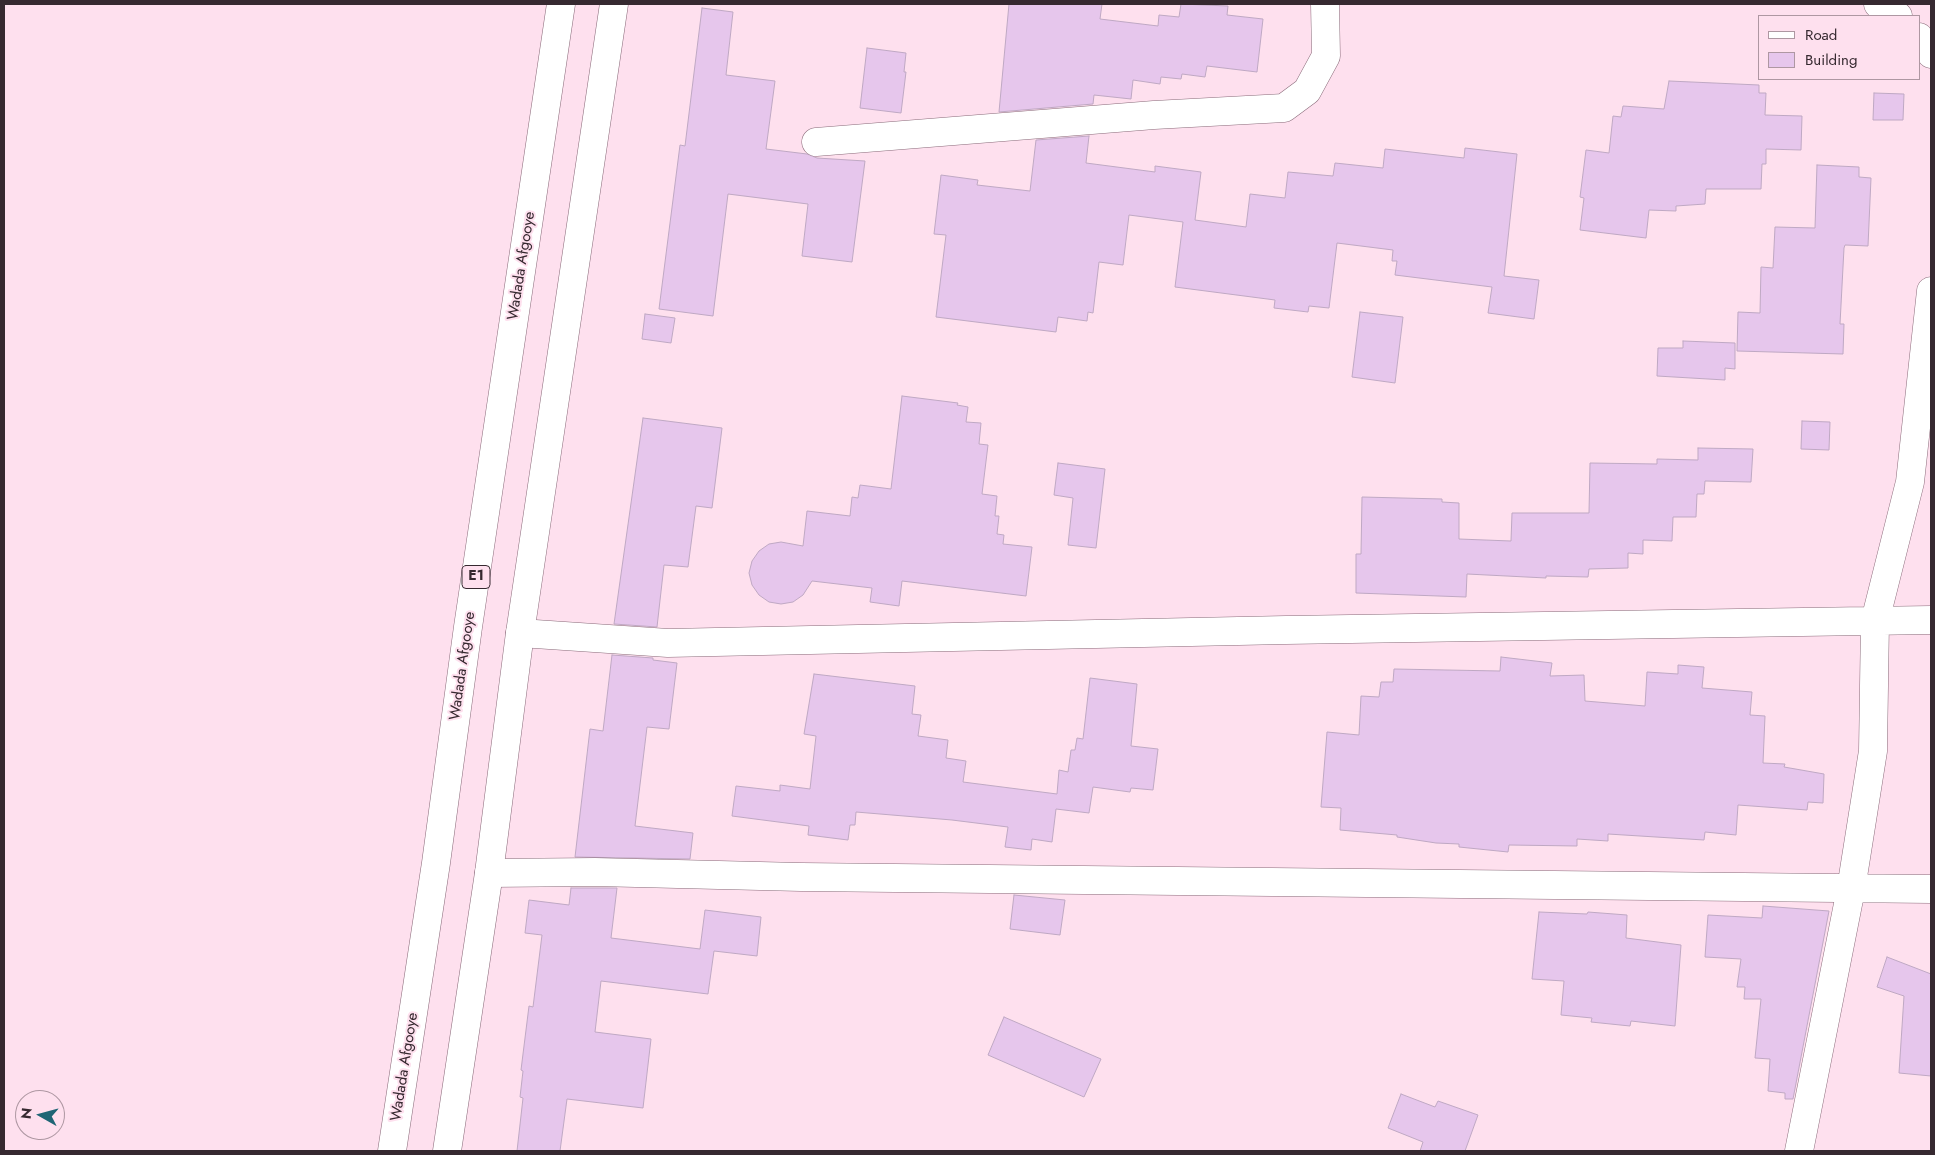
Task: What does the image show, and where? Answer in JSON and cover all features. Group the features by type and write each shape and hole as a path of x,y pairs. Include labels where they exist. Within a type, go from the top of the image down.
{"main road":[{"name":"Wadada Afgooye","path":"392,1151 436,863 468,627 562,4"},
{"path":"447,1151 489,873 520,633 614,4"},
{"path":"816,142 1154,114 1284,108 1307,91 1326,56 1325,4"},
{"path":"1878,4 1896,15"},
{"path":"1920,38 1931,54"},
{"path":"1799,1151 1852,888 1873,751 1875,621 1910,482 1931,291"},
{"path":"520,633 668,643 1931,620"},
{"path":"489,873 595,872 791,876 1931,889"}],"building":[{"path":"1009,4 1102,4 1100,19 1158,26 1159,15 1179,17 1181,4 1228,6 1227,15 1263,19 1257,72 1207,66 1205,77 1182,74 1181,79 1161,77 1160,84 1133,80 1131,99 1094,95 1093,104 999,112"},
{"path":"702,8 733,12 726,75 775,81 766,149 807,154 817,158 865,161 852,262 802,256 808,204 728,194 713,316 659,309 680,145 685,146"},
{"path":"867,48 906,53 904,72 906,72 901,113 860,108"},
{"path":"1669,81 1759,85 1759,93 1766,93 1765,115 1802,116 1801,150 1766,149 1766,164 1762,164 1761,189 1706,189 1705,204 1676,206 1676,211 1649,210 1646,238 1580,230 1584,198 1580,197 1586,150 1609,153 1613,116 1621,117 1623,106 1664,109"},
{"path":"1874,93 1904,94 1903,120 1873,120"},
{"path":"1089,136 1086,163 1155,172 1155,166 1201,172 1195,220 1246,227 1250,194 1285,198 1288,172 1333,176 1335,163 1383,168 1385,149 1464,158 1465,148 1517,154 1504,276 1539,280 1534,319 1488,313 1492,287 1395,275 1397,261 1392,261 1393,250 1337,243 1329,308 1309,306 1308,312 1274,308 1275,300 1175,287 1183,222 1129,215 1123,265 1099,262 1093,313 1088,312 1087,321 1058,317 1056,332 936,317 946,235 934,234 941,175 978,180 977,185 1030,191 1036,140"},
{"path":"1817,165 1859,167 1859,177 1871,178 1868,246 1845,245 1844,248 1840,324 1844,324 1843,354 1737,351 1738,312 1760,313 1761,267 1773,268 1775,227 1815,228"},
{"path":"1360,312 1403,317 1395,383 1352,377"},
{"path":"645,314 675,318 671,343 642,339"},
{"path":"1683,341 1735,343 1735,369 1725,368 1725,380 1657,376 1658,348 1683,348"},
{"path":"902,396 958,403 957,405 968,407 966,422 981,423 979,444 988,445 982,494 997,496 995,516 999,516 997,534 1004,535 1003,544 1032,547 1026,596 902,581 899,606 870,602 872,588 812,581 803,595 793,602 781,604 769,602 759,595 752,585 749,573 752,561 759,551 769,544 781,542 803,546 807,511 850,516 852,497 858,498 860,485 891,489"},
{"path":"643,418 722,428 712,508 696,506 688,567 664,565 657,627 614,624"},
{"path":"1802,421 1830,422 1829,450 1801,449"},
{"path":"1698,448 1753,449 1751,482 1705,481 1704,494 1697,494 1696,517 1673,517 1672,541 1643,540 1643,554 1628,553 1628,568 1589,569 1588,577 1546,576 1546,578 1467,574 1466,597 1356,593 1356,554 1361,554 1362,497 1442,499 1442,502 1459,503 1459,539 1511,541 1512,513 1589,513 1590,463 1657,464 1657,459 1698,460"},
{"path":"1058,463 1105,469 1096,548 1068,545 1073,498 1054,495"},
{"path":"612,655 653,658 653,660 677,663 669,729 647,727 635,826 693,833 690,859 575,857 590,729 603,731"},
{"path":"1501,657 1552,663 1550,676 1584,675 1585,701 1645,706 1647,672 1678,674 1678,665 1704,667 1702,688 1752,692 1750,715 1765,716 1763,763 1785,764 1784,767 1824,774 1823,803 1808,802 1807,810 1738,805 1736,835 1705,832 1704,840 1608,834 1608,841 1577,839 1577,846 1509,845 1508,852 1459,847 1459,844 1436,843 1397,837 1397,835 1340,830 1341,808 1321,807 1327,732 1359,735 1361,696 1379,697 1381,682 1393,682 1394,669 1500,671"},
{"path":"814,674 915,686 912,714 921,715 918,736 948,740 946,758 966,761 963,782 1057,794 1059,770 1068,772 1071,750 1075,750 1077,738 1083,739 1090,678 1137,684 1131,746 1158,749 1153,790 1131,788 1130,792 1093,787 1089,813 1056,809 1052,842 1032,839 1031,850 1005,847 1008,827 952,820 856,812 855,825 850,825 848,840 808,835 809,826 732,816 736,786 780,791 780,785 810,789 816,736 804,734"},
{"path":"571,888 617,888 611,938 700,949 705,910 761,917 757,956 714,951 708,994 601,981 595,1032 651,1039 643,1108 567,1099 560,1151 517,1151 523,1098 520,1097 523,1071 521,1070 529,1006 533,1007 542,935 525,933 529,900 569,905"},
{"path":"1014,895 1065,900 1060,935 1010,929"},
{"path":"1763,906 1829,911 1793,1099 1785,1099 1785,1093 1768,1091 1770,1059 1755,1058 1761,999 1744,999 1745,987 1737,987 1741,959 1705,957 1708,915 1762,918"},
{"path":"1539,912 1587,914 1588,912 1627,915 1626,938 1681,945 1675,1026 1631,1021 1630,1026 1591,1022 1592,1018 1561,1015 1564,981 1532,979"},
{"path":"1887,957 1931,974 1931,1076 1899,1073 1904,996 1877,987"},
{"path":"1004,1017 1101,1059 1084,1097 988,1055"},
{"path":"1401,1094 1435,1107 1438,1101 1478,1115 1465,1151 1420,1151 1423,1142 1388,1128"}]}
